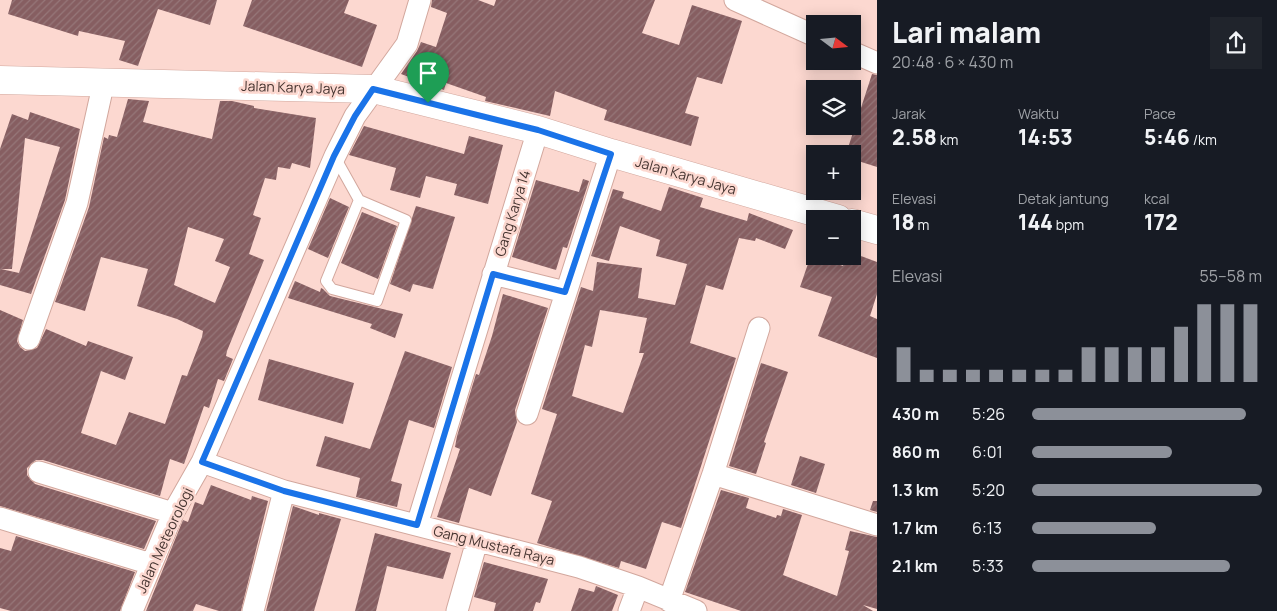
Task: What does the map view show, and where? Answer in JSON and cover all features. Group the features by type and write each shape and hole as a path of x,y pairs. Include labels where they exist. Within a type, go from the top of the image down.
{"main road":[{"name":"Jalan Karya Jaya","path":"0,83 104,81 373,89 538,130 611,154 807,210"},
{"path":"861,226 877,230"}],"street":[{"path":"738,1 806,32"},
{"name":"Jalan Meteorologi","path":"132,611 173,513 202,462 334,156 355,116 407,44 417,3"},
{"path":"861,56 877,63"},
{"path":"29,340 77,203 104,81"},
{"name":"Gang Karya 14","path":"417,525 538,130"},
{"path":"527,414 611,154"},
{"path":"493,274 565,292"},
{"path":"669,601 713,474 759,328"},
{"name":"Gang Mustafa Raya","path":"202,462 284,491 579,567 638,587 696,611"},
{"path":"39,472 173,513"},
{"path":"713,474 877,525"},
{"path":"253,611 284,491"},
{"path":"0,518 151,564"},
{"path":"457,611 477,541"},
{"path":"629,611 638,587"}],"lane":[{"path":"334,156 360,200 404,219 406,222 377,301 332,289 326,281 360,200"}],"building":[{"path":"12,0 217,0 210,25 158,9 138,66 119,60 125,41 79,31 78,36 8,14"},
{"path":"252,0 349,0 344,13 377,25 362,67 243,26"},
{"path":"432,0 478,0 494,6 496,0 655,0 642,33 679,45 692,5 742,21 722,84 697,77 685,113 699,117 691,146 604,120 607,110 555,91 550,116 485,101 486,97 446,83 444,90 401,74 421,42 436,47 447,13 431,7"},
{"path":"872,74 877,75 877,167 861,162 861,145 849,145 852,135 861,135 861,108"},
{"path":"128,99 149,101 143,122 212,139 220,101 232,101 254,106 254,108 316,118 310,168 292,163 290,169 278,167 276,180 265,178 253,215 261,218 249,254 264,260 227,351 226,356 233,359 224,381 218,379 209,408 204,406 184,464 170,459 160,496 43,460 36,460 27,468 27,475 35,484 156,521 144,549 0,506 0,310 23,320 17,341 25,351 37,348 46,329 86,346 88,341 133,357 125,380 101,371 81,433 116,445 129,412 165,424 182,375 187,376 202,337 203,331 177,319 137,306 148,269 101,257 85,311 55,302 89,207 104,137 108,139 109,135 117,137","holes":["188,227 224,239 215,261 230,267 215,303 174,285"]},
{"path":"30,112 80,129 65,200 31,294 0,285 0,149 12,114 28,120","holes":["25,138 60,147 19,273 1,269 12,269"]},
{"path":"364,126 464,154 469,136 503,145 488,204 454,195 457,184 426,176 420,198 390,190 396,168 349,155"},
{"path":"583,179 589,181 567,248 563,247 556,270 512,257 536,180 579,192"},
{"path":"669,187 703,198 700,207 747,221 749,213 793,230 785,249 756,238 755,241 739,238 723,290 706,285 690,343 736,358 681,528 662,522 646,569 621,561 619,568 537,543 552,501 531,494 557,414 542,409 581,287 593,291 597,262 642,268 638,298 675,305 687,264 656,256 660,240 620,226 609,261 591,256 613,189 624,192 622,198 661,211","holes":["600,310 647,318 639,353 644,353 623,413 572,396 585,345 592,347"]},
{"path":"330,198 349,207 328,258 308,249"},
{"path":"416,206 455,217 433,289 413,284 410,292 390,284"},
{"path":"362,212 397,226 378,279 341,263"},
{"path":"861,256 877,262 877,294 870,316 877,319 877,358 818,336 832,297 800,287 808,265 861,265"},
{"path":"295,281 320,292 321,288 330,296 403,314 395,338 370,328 372,324 288,298"},
{"path":"503,294 548,308 515,410 517,422 491,496 469,488 459,523 437,517 460,449 455,447 457,436 476,374 479,375 492,336"},
{"path":"405,351 452,367 434,428 409,420 391,481 402,484 397,507 356,497 360,478 316,466 325,436 370,449"},
{"path":"269,359 354,383 343,424 258,400"},
{"path":"761,363 788,372 764,442 766,443 756,474 729,466"},
{"path":"800,456 825,464 816,493 791,485"},
{"path":"211,485 251,500 252,496 268,501 241,611 219,611 196,604 193,611 146,611 183,520 188,522 195,502 203,505"},
{"path":"721,490 749,498 746,508 776,518 777,515 781,516 783,509 802,515 783,575 837,596 849,551 845,550 850,531 877,537 877,609 863,605 873,611 741,611 685,592"},
{"path":"873,501 877,501 877,512 870,510"},
{"path":"293,506 319,515 319,513 341,519 314,611 266,611"},
{"path":"375,533 451,553 443,579 387,566 376,611 355,611"},
{"path":"16,536 135,572 120,611 11,611 0,608 0,548 11,551"},
{"path":"484,562 548,579 540,603 536,602 533,611 494,611 496,603 474,597"},
{"path":"596,586 618,595 612,611 571,611 579,588 594,592"}],"route":[{"path":"373,89 428,103 538,130 611,154 565,292 506,279 493,274 417,525 284,491 202,462 334,156 355,116 373,89"}]}
